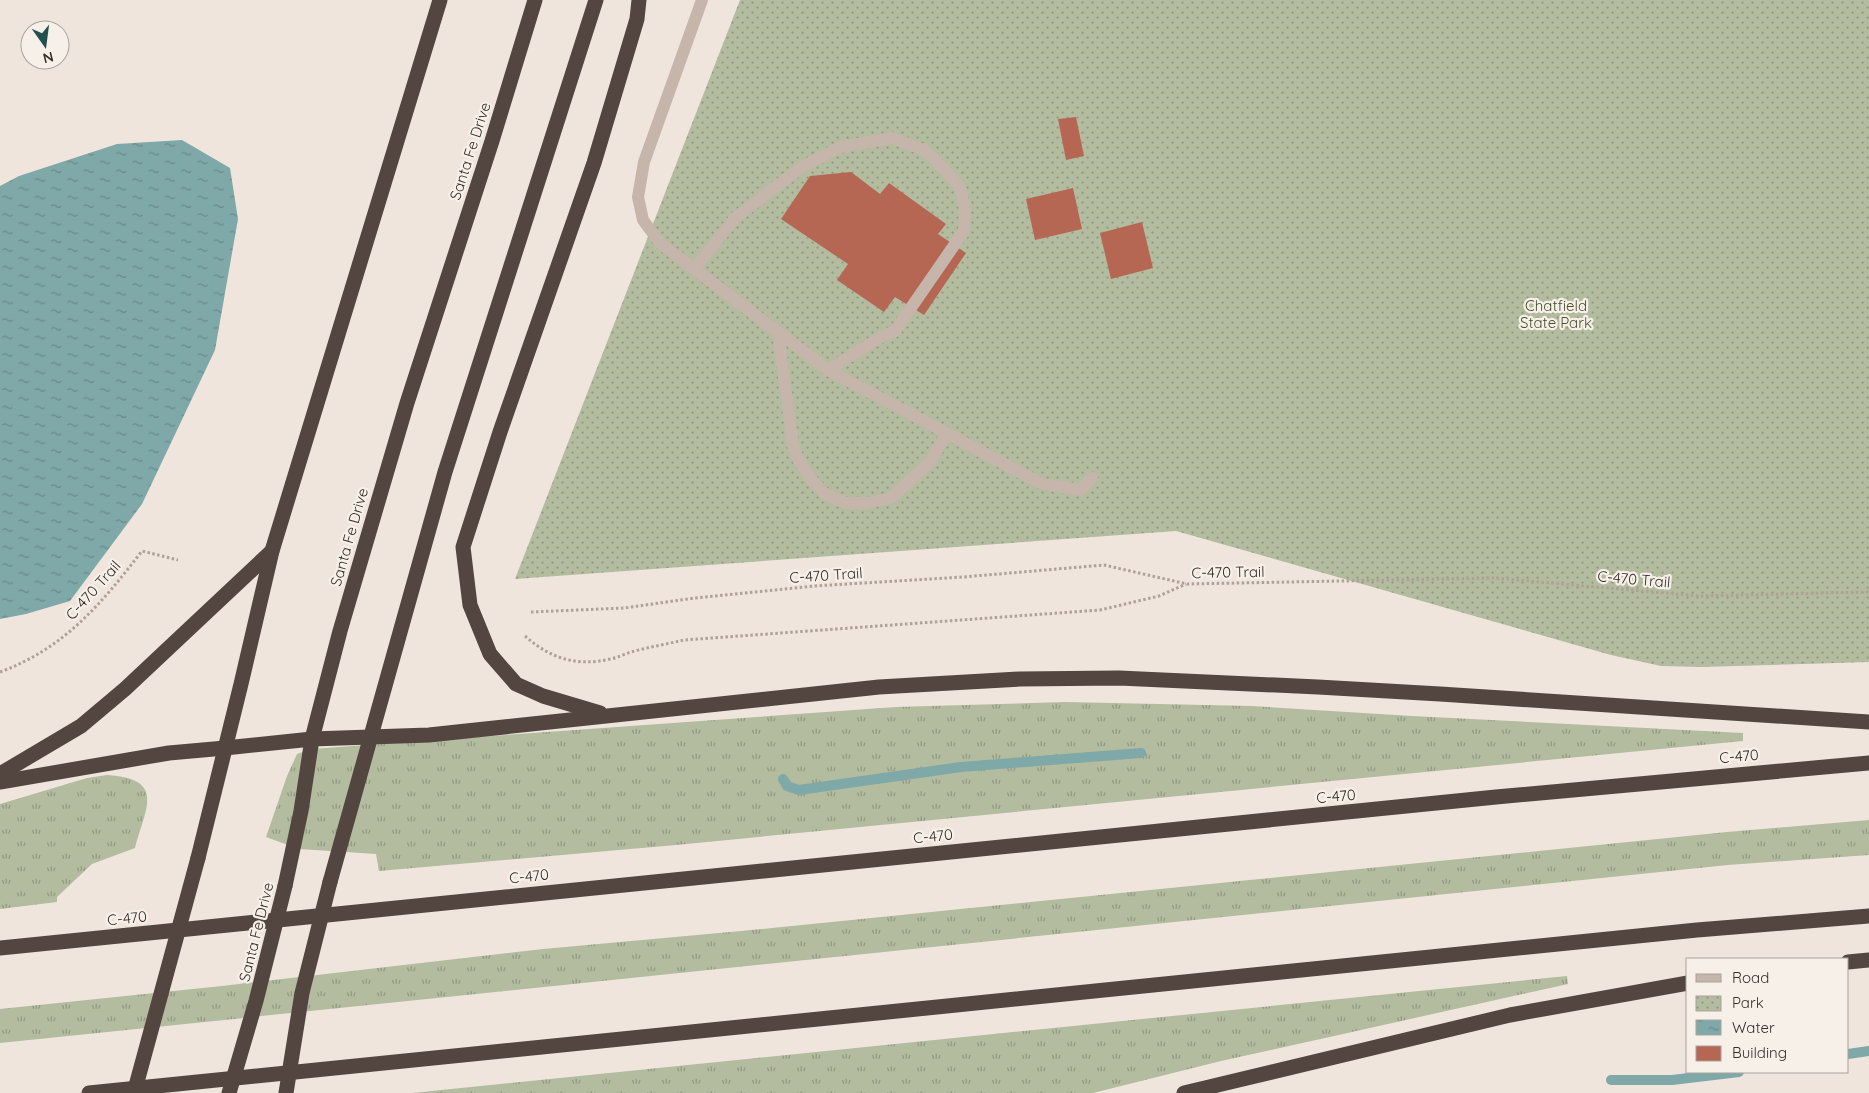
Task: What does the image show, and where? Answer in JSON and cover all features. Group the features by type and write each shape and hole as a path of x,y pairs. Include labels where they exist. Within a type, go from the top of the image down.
{"highway":[{"path":"134,1093 198,858 272,551 440,0"},
{"name":"Santa Fe Drive","path":"229,1093 256,1001 286,886 301,812 312,739 340,631 404,412 492,141 535,0"},
{"path":"286,1093 302,993 330,882 445,472 596,0"},
{"path":"606,715 543,696 516,684 490,654 470,606 463,547 594,163 637,18 639,0"},
{"path":"0,774 81,726 125,689 272,551"},
{"path":"0,782 140,758 312,739 429,735 915,684 1020,679 1119,678 1440,694 1869,722"},
{"name":"C-470","path":"0,948 1516,794 1869,763"},
{"path":"90,1093 1697,930 1869,916"},
{"path":"1849,962 1869,960"},
{"path":"1184,1093 1518,1013 1686,983"}],"street":[{"path":"702,0 644,162 638,197 643,220 660,243 828,370 1042,484 1080,490 1092,478"},
{"path":"694,269 736,216 802,167 841,147 892,138 924,150 960,187 966,210 964,231 895,330 880,337 828,370"},
{"path":"778,332 793,445 798,459 812,480 825,494 845,503 868,503 891,498 930,462 947,433"}],"path":[{"name":"C-470 Trail","path":"0,672 33,658 81,624 111,591 142,551 178,560"},
{"name":"C-470 Trail","path":"531,612 624,608 695,598 814,586 963,577 1104,565 1187,584 1494,578 1699,596 1869,592"},
{"path":"525,636 550,655 570,661 589,663 684,640 1100,610 1159,596 1187,584"}],"green space":[{"name":"Chatfield State Park","path":"740,0 1869,0 1869,662 1701,667 1661,666 1611,655 1176,531 515,579"},
{"path":"1065,702 1252,706 1743,733 1743,741 676,845 379,871 376,854 299,849 266,837 287,776 297,754 311,749 896,707"},
{"path":"107,775 138,782 145,789 147,808 135,848 92,864 57,897 57,902 0,909 0,804 87,778"},
{"path":"1869,820 1869,855 1728,865 0,1043 0,1009 222,986 543,949 741,931 1727,832"},
{"path":"1567,976 1568,984 1221,1061 1093,1093 412,1093"}],"water":[{"path":"182,140 230,168 238,219 215,350 142,504 70,601 26,614 0,619 0,186 19,176 117,144"}],"building":[{"path":"1076,117 1084,156 1066,160 1058,119"},
{"path":"851,172 880,194 889,183 946,224 938,234 966,253 924,315 895,297 884,312 837,280 848,264 781,219 810,176"},
{"path":"1073,188 1082,229 1035,240 1026,199"},
{"path":"1142,222 1153,268 1111,279 1100,233"}],"waterway":[{"path":"783,779 787,786 799,790 961,767 1141,753"},
{"path":"1849,1054 1869,1051"},
{"path":"1611,1080 1672,1080 1731,1073"}]}
